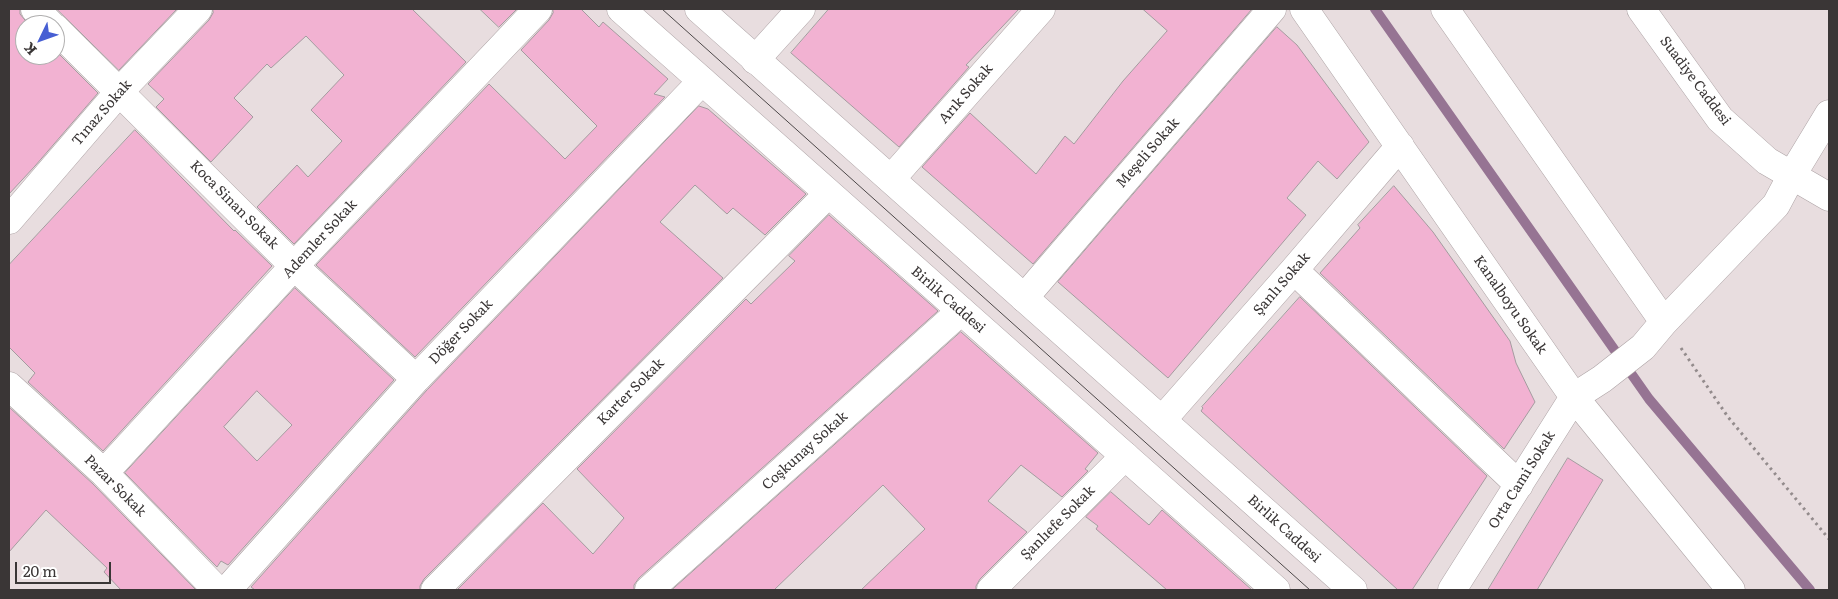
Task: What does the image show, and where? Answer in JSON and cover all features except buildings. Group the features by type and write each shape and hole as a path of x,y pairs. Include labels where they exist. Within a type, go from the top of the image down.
{"street":[{"name":"Tınaz Sokak","path":"9,220 120,91 198,9"},
{"name":"Ademler Sokak","path":"104,473 294,266 538,9"},
{"name":"Birlik Caddesi","path":"620,9 1276,590"},
{"name":"Birlik Caddesi","path":"699,9 1352,590"},
{"path":"755,60 801,9"},
{"name":"Arık Sokak","path":"891,179 1041,9"},
{"name":"Meşeli Sokak","path":"1024,298 1272,9"},
{"name":"Kanalboyu Sokak","path":"1304,9 1574,397 1731,590"},
{"path":"1446,9 1664,322"},
{"name":"Suadiye Caddesi","path":"1641,9 1720,119 1767,161 1829,197"},
{"name":"Koca Sinan Sokak","path":"65,38 294,266 416,379"},
{"name":"Döğer Sokak","path":"227,590 416,379 702,81"},
{"name":"Orta Cami Sokak","path":"1452,590 1574,397 1602,379 1643,347 1664,322 1776,205 1829,114"},
{"name":"Şanlı Sokak","path":"1162,420 1400,146"},
{"name":"Karter Sokak","path":"435,590 828,194"},
{"path":"1294,270 1519,485"},
{"name":"Coşkunay Sokak","path":"649,590 961,311"},
{"name":"Pazar Sokak","path":"9,386 104,473 217,590"},
{"name":"Şanlıefe Sokak","path":"992,590 1125,456"}],"path":[{"path":"1664,322 1728,417 1829,539"}],"waterway":[{"path":"1375,9 1649,399 1810,590"}],"tram line":[{"path":"662,9 1310,590"}]}
